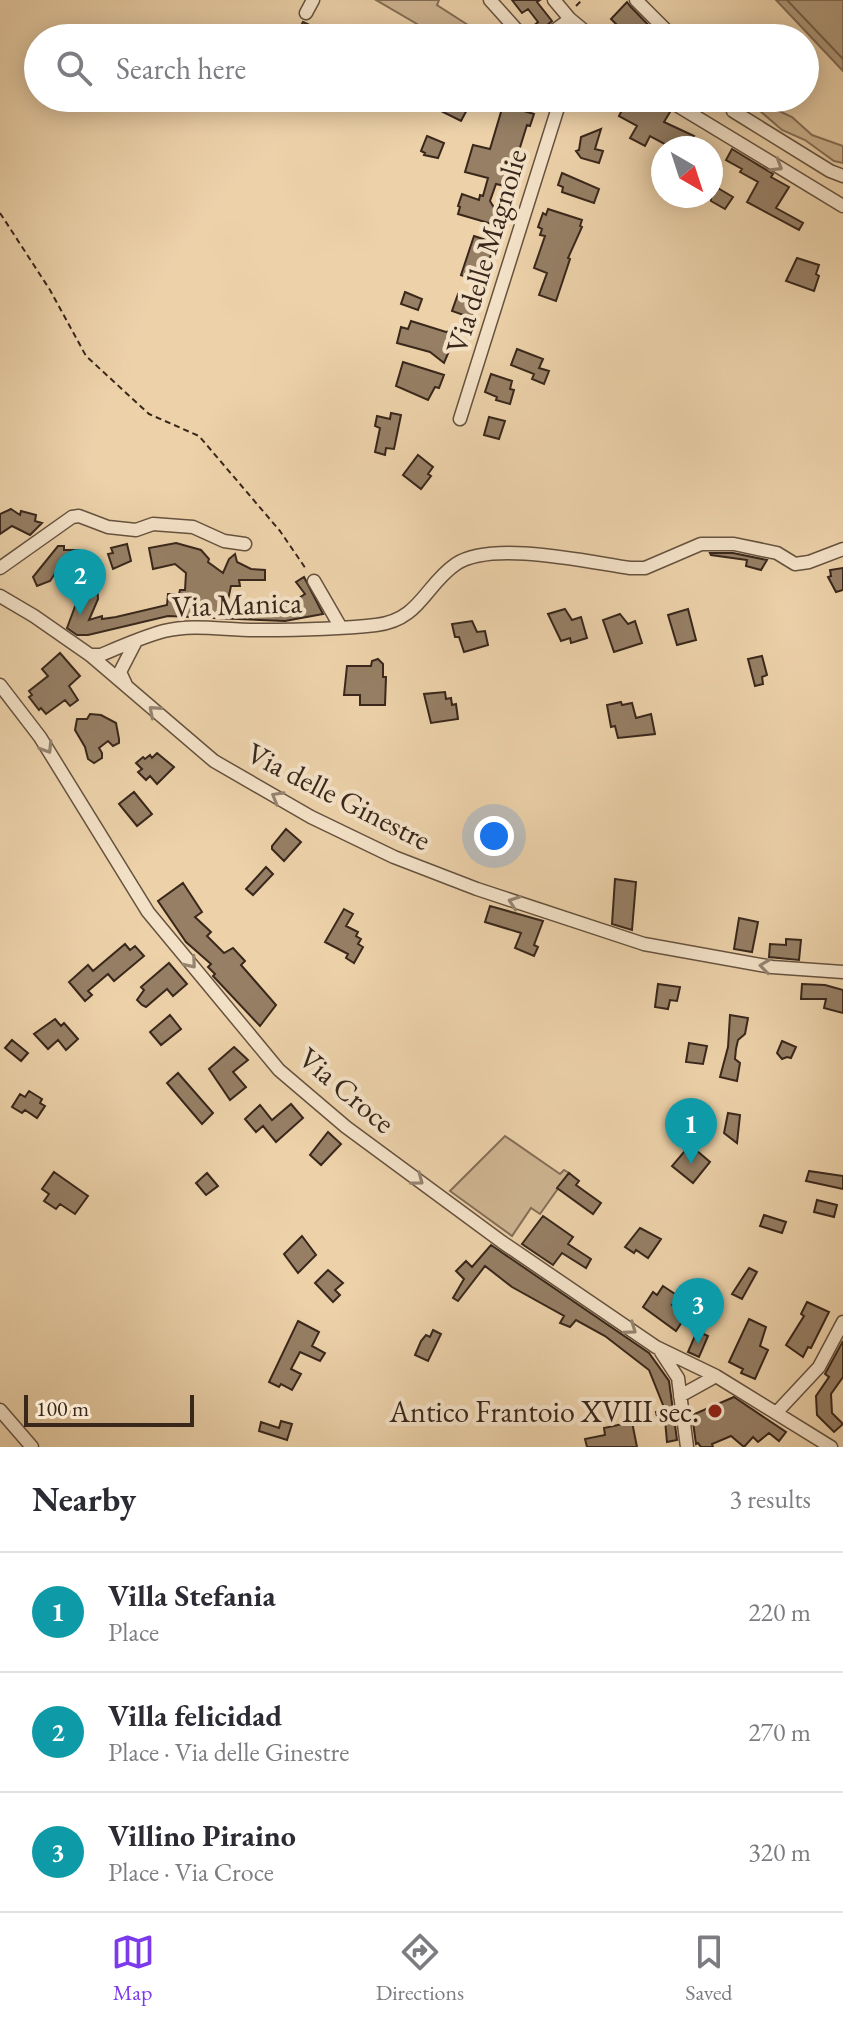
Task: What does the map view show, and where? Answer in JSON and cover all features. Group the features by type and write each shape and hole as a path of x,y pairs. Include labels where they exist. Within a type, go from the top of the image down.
{"street":[{"path":"306,13 313,0"},
{"path":"490,0 511,24"},
{"path":"554,0 575,24"},
{"path":"636,0 660,24"},
{"path":"563,24 570,19"},
{"name":"Via delle Magnolie","path":"460,419 557,112"},
{"path":"686,112 843,206"},
{"path":"712,125 726,112"},
{"path":"744,112 830,171 843,176"},
{"path":"0,568 72,517 79,516 122,529 136,530 153,524 193,527 224,541 245,544"},
{"name":"Via Manica","path":"90,655 101,655 165,631 196,626 259,630 379,625 400,619 419,605 445,573 460,562 490,555 536,554 645,568 701,544 748,547 777,553 795,564 843,549"},
{"name":"Via Manica","path":"314,581 340,626"},
{"name":"Via delle Ginestre","path":"0,596 90,655 214,761 311,817 394,857 477,889 644,944 772,967 843,972"},
{"name":"Via Manica","path":"127,688 120,672 136,640"},
{"name":"Via Croce","path":"0,685 40,737 148,912 279,1070 346,1127 490,1233 656,1347 716,1376 831,1447"},
{"path":"777,1412 819,1367 843,1322"},
{"path":"656,1347 678,1378 687,1447"},
{"path":"680,1396 716,1376"},
{"path":"0,1410 32,1447"}],"path":[{"path":"0,213 50,290 86,356 149,414 199,436 280,531 314,581"}],"shaded area":[{"path":"376,0 439,0 437,5 466,24 417,24"},
{"path":"761,112 781,112 812,135 843,146 843,163 834,161 805,140 782,130"},
{"path":"505,1136 560,1174 564,1170 569,1173 540,1214 531,1208 512,1236 450,1191"}],"water":[{"path":"776,0 843,0 843,71 819,46 819,24 799,24"}],"building":[{"path":"512,0 540,0 537,2 552,21 536,24 538,22 528,9 522,13"},
{"path":"627,2 648,24 616,24 611,19"},
{"path":"443,112 466,112 461,121"},
{"path":"501,112 534,114 530,126 527,125 517,157 521,158 515,183 510,182 509,187 496,184 490,201 496,211 492,224 458,214 462,194 479,200 488,178 465,172 473,145 490,149"},
{"path":"621,112 670,112 664,122 694,136 650,136 645,146 630,138 637,126 619,116"},
{"path":"601,129 595,149 603,151 599,163 581,158 576,151 579,150 581,137"},
{"path":"427,136 444,143 438,158 424,155 421,151"},
{"path":"732,149 789,187 776,208 803,223 799,230 747,202 758,182 726,160"},
{"path":"562,173 599,189 594,203 562,192 563,187 558,185"},
{"path":"723,191 733,197 723,208"},
{"path":"548,209 582,220 556,301 539,295 547,273 534,268 545,236 540,235 542,229 538,227 543,213 546,215"},
{"path":"474,236 495,243 482,282 461,275"},
{"path":"797,258 819,265 814,291 786,281"},
{"path":"405,292 422,299 418,310 401,304"},
{"path":"458,294 478,301 472,318 452,311"},
{"path":"411,321 450,331 455,343 444,363 430,352 397,343 401,327 408,329"},
{"path":"517,349 543,359 539,368 549,371 544,384 532,379 534,374 511,365"},
{"path":"403,362 444,375 439,388 435,387 428,400 396,386"},
{"path":"491,374 512,381 510,389 514,390 510,404 496,400 497,397 485,392"},
{"path":"391,413 401,415 394,449 386,448 385,455 375,452 380,428 375,426 377,416 390,419"},
{"path":"489,417 505,421 499,439 484,435"},
{"path":"418,455 433,467 428,474 431,476 421,489 403,475"},
{"path":"11,509 20,515 21,511 36,515 35,521 42,523 30,535 12,526 0,534 0,514"},
{"path":"176,543 201,550 208,562 223,573 229,559 235,554 237,562 251,569 265,570 265,580 239,580 240,586 231,586 226,609 254,614 271,613 271,609 300,604 299,598 305,594 296,582 304,577 323,614 285,621 168,616 88,635 77,635 67,628 80,593 87,596 86,580 97,579 98,599 89,620 167,605 168,594 179,594 180,590 185,590 186,573 175,564 153,569 149,548"},
{"path":"127,544 131,561 113,569 108,554 113,553 111,548"},
{"path":"58,546 86,554 83,565 61,565 50,581 37,586 33,577"},
{"path":"710,553 733,553 767,560 761,570 746,566 747,560"},
{"path":"843,568 843,590 836,592 828,577 831,576 830,570"},
{"path":"565,609 572,620 581,617 587,638 571,643 570,638 561,641 548,614"},
{"path":"688,609 696,640 677,645 668,615"},
{"path":"620,614 628,624 635,621 642,643 614,652 603,620"},
{"path":"472,621 477,632 485,631 488,645 464,652 452,624"},
{"path":"60,653 80,676 69,686 78,700 70,706 65,700 46,714 29,697 32,695 29,691 48,676 42,669"},
{"path":"762,656 767,675 762,677 763,684 755,686 748,659"},
{"path":"378,659 383,664 383,677 386,677 385,705 360,705 360,695 344,695 347,666 371,666 372,661"},
{"path":"445,692 446,699 451,698 452,705 456,704 458,719 431,723 424,694"},
{"path":"621,702 622,705 632,703 636,718 651,714 655,734 618,738 615,726 611,727 607,705"},
{"path":"90,714 101,715 116,723 119,739 119,743 113,746 108,741 99,748 102,758 94,763 88,759 75,730 77,719 87,719"},
{"path":"157,753 174,767 157,784 150,776 146,780 138,772 142,769 136,763 143,757 145,759 150,755 152,758"},
{"path":"134,792 152,814 137,826 119,804"},
{"path":"286,829 301,842 284,861 272,846"},
{"path":"266,867 273,874 253,895 246,889"},
{"path":"615,879 636,882 632,930 612,924"},
{"path":"183,883 202,912 195,917 211,932 207,936 224,953 233,948 245,961 241,965 276,1005 260,1026 213,976 215,974 208,967 211,964 186,942 158,901"},
{"path":"490,906 543,921 534,945 538,947 534,956 515,948 521,933 485,922"},
{"path":"344,909 353,914 346,926 358,932 356,936 361,939 358,944 363,947 354,963 346,958 348,954 325,942"},
{"path":"739,918 758,922 752,952 734,949"},
{"path":"786,939 801,940 799,960 769,957 770,944 786,945"},
{"path":"125,944 130,950 135,946 144,956 114,981 108,974 88,991 92,995 85,1001 69,982 88,965 93,971"},
{"path":"169,963 187,984 173,996 167,989 146,1007 142,1005 137,1000 144,990 141,987"},
{"path":"658,984 680,987 677,1001 670,1000 668,1009 655,1007"},
{"path":"802,984 843,990 843,1013 824,1008 826,999 801,999"},
{"path":"170,1015 181,1029 161,1045 150,1032"},
{"path":"730,1015 748,1018 745,1034 738,1040 736,1049 735,1059 740,1063 737,1081 720,1077 728,1047"},
{"path":"55,1019 61,1026 64,1023 78,1039 66,1050 58,1040 48,1049 34,1034"},
{"path":"12,1040 28,1053 21,1061 5,1048"},
{"path":"782,1041 796,1047 791,1058 782,1059 777,1053"},
{"path":"689,1043 707,1046 703,1064 686,1062"},
{"path":"234,1047 248,1060 233,1072 246,1087 230,1100 209,1069"},
{"path":"178,1073 213,1113 202,1124 167,1083"},
{"path":"29,1091 42,1099 40,1103 45,1106 37,1118 25,1110 22,1113 12,1107 20,1094 25,1097"},
{"path":"291,1104 303,1118 276,1142 263,1126 256,1132 245,1119 260,1105 272,1120"},
{"path":"728,1113 740,1115 737,1143 724,1133"},
{"path":"328,1132 341,1144 321,1165 310,1155"},
{"path":"690,1145 710,1162 693,1183 672,1166"},
{"path":"809,1171 843,1176 843,1189 806,1181"},
{"path":"54,1172 88,1196 75,1214 60,1204 56,1209 44,1201 49,1194 42,1189"},
{"path":"207,1173 218,1186 206,1195 196,1183"},
{"path":"569,1173 579,1181 576,1185 601,1203 593,1214 557,1188"},
{"path":"817,1200 837,1205 834,1217 814,1212"},
{"path":"764,1215 786,1222 782,1233 760,1226"},
{"path":"543,1216 573,1237 568,1244 591,1259 586,1268 562,1253 553,1265 522,1244"},
{"path":"640,1228 661,1239 648,1258 625,1247"},
{"path":"302,1236 316,1255 298,1273 284,1254"},
{"path":"491,1245 649,1353 669,1381 677,1440 667,1442 665,1420 658,1421 656,1412 665,1410 649,1370 605,1336 576,1320 570,1327 560,1323 564,1316 512,1287 485,1266 458,1301 453,1298 464,1279 456,1271 466,1261 472,1267"},
{"path":"749,1268 757,1272 742,1299 732,1294"},
{"path":"328,1270 343,1283 335,1290 340,1295 333,1302 315,1283"},
{"path":"663,1286 678,1296 672,1305 687,1314 676,1331 643,1307 653,1292 657,1295"},
{"path":"807,1302 829,1312 811,1348 808,1347 803,1357 786,1345 804,1316 801,1314"},
{"path":"749,1319 766,1327 760,1346 768,1350 755,1379 741,1373 743,1369 729,1362"},
{"path":"298,1321 319,1332 312,1346 325,1353 320,1361 300,1352 291,1369 301,1374 292,1390 269,1382"},
{"path":"433,1330 441,1334 428,1361 415,1355 421,1341 426,1335 430,1337"},
{"path":"697,1331 708,1336 699,1357 688,1352"},
{"path":"843,1341 843,1377 831,1394 832,1413 843,1424 834,1432 817,1415 816,1396 829,1377 825,1374"},
{"path":"734,1397 786,1432 779,1441 769,1433 758,1442 753,1437 744,1447 731,1436 712,1444 713,1447 696,1444 692,1415"},
{"path":"281,1421 292,1424 287,1440 259,1431 261,1422 279,1428"},
{"path":"632,1422 637,1447 587,1447 585,1439 605,1435 604,1428"}],"place":[{"name":"Villa felicidad","path":"80,615"},
{"name":"Villa Stefania","path":"691,1164"},
{"name":"Villino Piraino","path":"698,1344"},
{"name":"Antico Frantoio XVIII sec.","path":"715,1411"}]}
